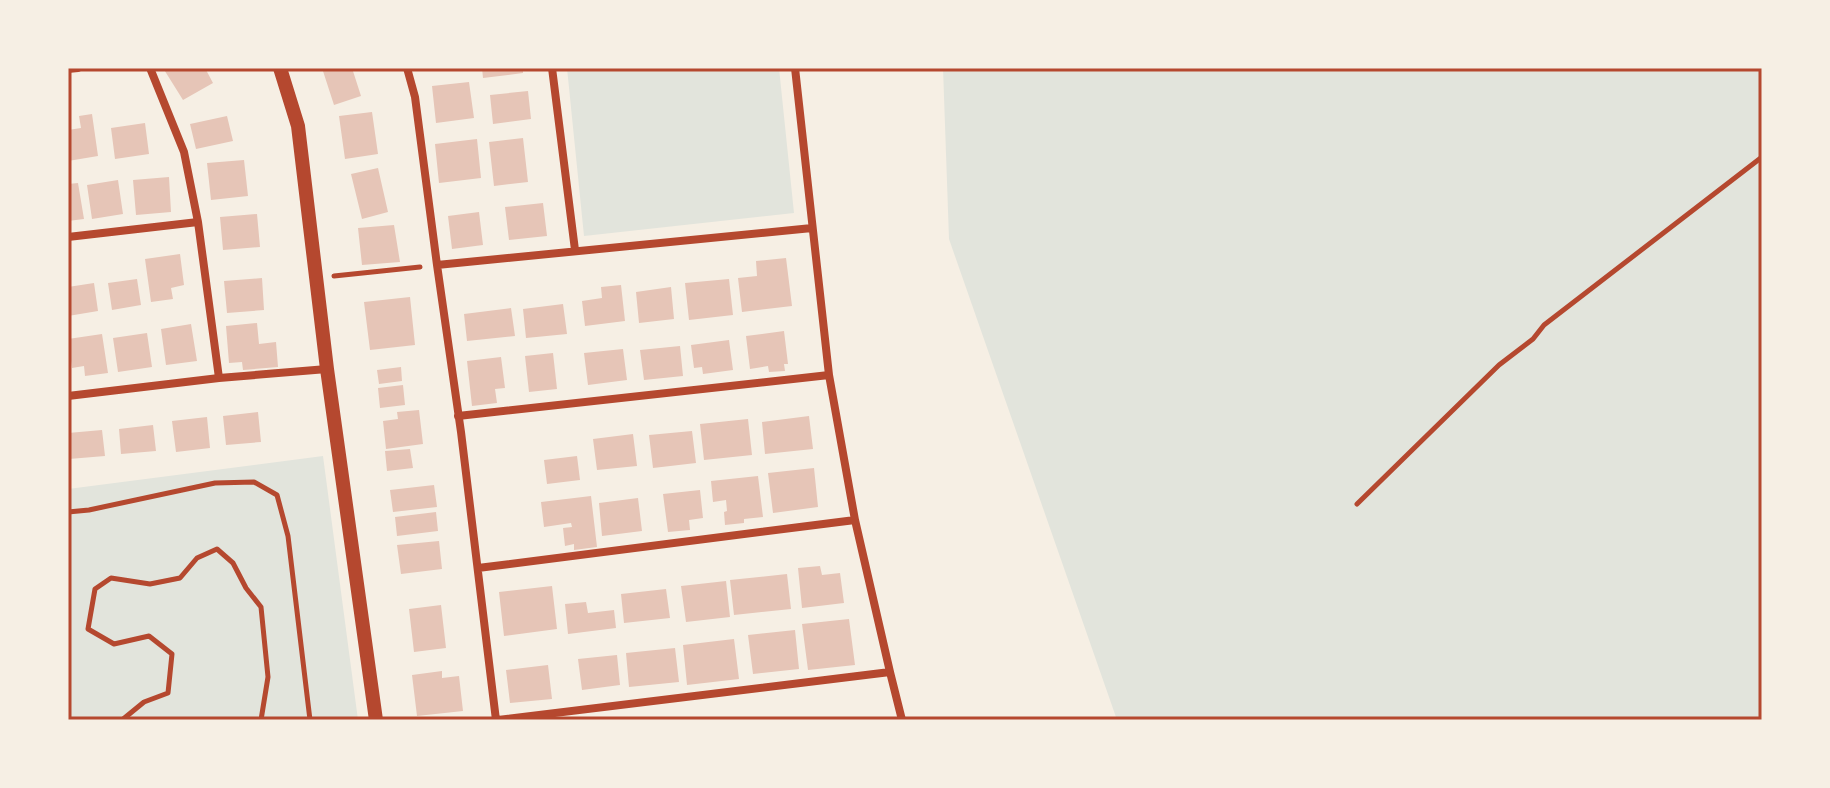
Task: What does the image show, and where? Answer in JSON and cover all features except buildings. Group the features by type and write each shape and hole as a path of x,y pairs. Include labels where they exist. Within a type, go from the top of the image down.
{"street":[{"path":"68,69 78,68"},
{"path":"150,68 184,152 198,222 219,378"},
{"path":"280,68 298,126 327,369 376,720"},
{"path":"407,68 415,97 497,720 890,672"},
{"path":"552,68 575,250"},
{"path":"795,68 829,375 855,520 902,720"},
{"path":"68,237 198,222"},
{"path":"437,265 812,228"},
{"path":"68,396 327,369"},
{"path":"458,416 829,375"},
{"path":"478,568 855,520"}],"path":[{"path":"1357,504 1499,365 1533,339 1544,325 1762,157"},
{"path":"316,278 437,265"},
{"path":"68,512 215,483 254,482 277,495 288,536 310,720"},
{"path":"122,720 144,702 168,693 172,654 149,636 114,644 88,629 95,589 111,578 150,584 180,578 197,558 217,549 233,563 246,588 261,607 268,677 261,720"}],"shaded area":[{"path":"567,68 779,68 794,213 584,236"},
{"path":"943,68 1762,68 1762,720 1117,720 949,239"},
{"path":"323,456 358,720 68,720 68,489"}]}
